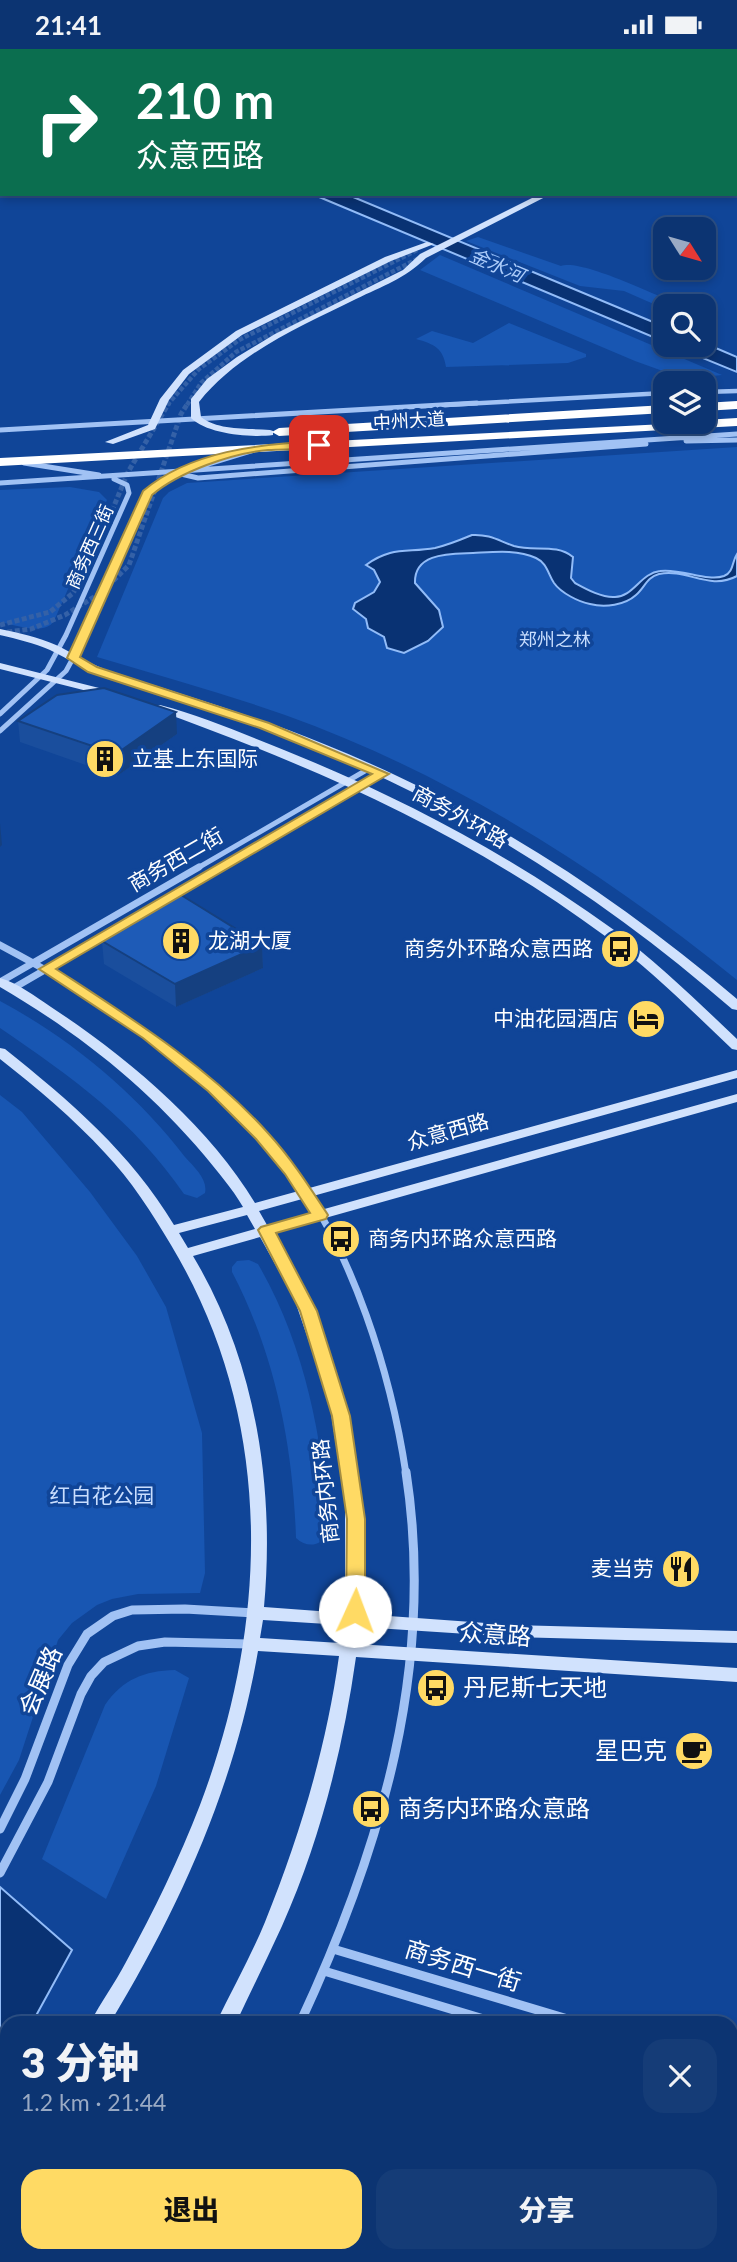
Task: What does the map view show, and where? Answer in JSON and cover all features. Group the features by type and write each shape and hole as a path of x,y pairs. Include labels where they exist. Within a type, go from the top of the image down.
{"highway":[{"path":"716,406 737,405"},
{"name":"中州大道","path":"5,462 653,410"},
{"name":"中州大道","path":"0,448 110,442 267,440 737,422"}],"street":[{"path":"267,440 220,428 196,418 193,411 198,396 213,377 258,346 406,272 425,250 453,232 529,196"},
{"path":"110,442 145,431 157,420 165,399 186,372 239,333 388,259 425,250 463,236 543,196"},
{"path":"716,392 737,391"},
{"path":"0,430 653,394"},
{"path":"0,483 737,434"},
{"name":"商务西三街","path":"0,731 58,681 73,658 147,493 193,465 267,440"},
{"path":"177,473 198,478 677,442 737,440"},
{"name":"商务西三街","path":"0,714 41,676 58,650 129,493 127,485 107,477 69,468 5,462"},
{"name":"商务外环路","path":"0,632 58,650 92,670 206,704 324,748 463,814 563,872 665,945 737,1006"},
{"path":"0,666 127,699"},
{"name":"商务外环路","path":"151,705 256,742 354,783 439,825 567,904 637,955 737,1046"},
{"name":"商务西二街","path":"4,984 46,969 354,783 370,768"},
{"name":"商务西二街","path":"4,984 34,963 354,783 382,774"},
{"path":"0,945 46,969 120,1016 214,1088 262,1135 320,1215 372,1330 396,1410 414,1516 416,1560 414,1624 398,1740 370,1852 333,1949 303,2016"},
{"name":"商务内环路","path":"4,984 74,1027 142,1080 196,1133 266,1230 308,1311 341,1416 356,1519 357,1560 354,1620 336,1733 307,1839 278,1914 229,2016"},
{"path":"0,1052 47,1087 96,1132 136,1178 186,1253 222,1328 249,1427 260,1523 255,1613 250,1644 234,1721 204,1818 175,1887 130,1975 104,2016"},
{"name":"众意西路","path":"171,1231 737,1074"},
{"path":"186,1253 737,1098"},
{"name":"会展路","path":"0,1829 25,1779 68,1665 87,1634 113,1616 132,1610 186,1609 255,1613"},
{"name":"众意路","path":"255,1613 513,1631 737,1637"},
{"name":"会展路","path":"2,1870 48,1783 81,1694 104,1663 138,1646 165,1642 250,1644"},
{"name":"众意路","path":"250,1644 737,1675"},
{"name":"商务西一街","path":"333,1949 558,2016"},
{"name":"商务西一街","path":"324,1971 475,2016"}],"green space":[{"path":"478,237 561,266 571,265 602,273 655,294 653,304 624,291 580,286 466,241"},
{"path":"440,255 653,346 653,357 680,357 713,371 663,371 420,270"},
{"path":"509,323 586,354 586,357 568,363 446,367 443,355 437,348 416,339 432,331 473,343"},
{"name":"郑州之林","path":"737,447 737,980 633,901 578,864 522,828 406,766 285,715 97,657 163,498 187,483"},
{"path":"70,487 99,492 107,500 54,621 37,629 0,622 0,490"},
{"path":"0,1001 52,1032 124,1090 196,1169 204,1183 205,1193 197,1198 184,1194 123,1122 77,1083 0,1028"},
{"name":"红白花公园","path":"0,1095 22,1112 90,1192 137,1256 166,1307 202,1433 205,1573 200,1593 138,1594 112,1599 97,1605 72,1623 58,1640 19,1760 0,1795"},
{"path":"249,1260 258,1264 274,1295 300,1360 309,1393 322,1462 329,1531 319,1543 305,1544 296,1538 291,1469 279,1401 260,1335 232,1272 237,1261"},
{"path":"175,1670 189,1678 156,1786 106,1899 42,1859 105,1705 119,1689 135,1678 154,1672"}],"water":[{"name":"金水河","path":"317,196 351,196 653,322 653,337"},
{"path":"716,348 737,357 737,372 700,357 716,357"},
{"path":"472,535 489,537 522,548 552,549 566,553 573,557 571,578 575,583 594,593 610,597 627,593 647,576 660,571 724,576 731,569 737,554 737,576 717,581 679,574 659,574 631,598 614,605 602,606 586,603 566,594 554,583 543,563 529,555 505,552 435,557 421,565 416,573 415,583 439,610 443,627 428,641 404,653 387,648 384,637 368,628 366,619 353,609 355,603 374,592 380,582 374,570 366,565 384,555 435,548"},
{"path":"0,1887 72,1950 36,2016 0,2016"}],"building":[{"path":"104,688 176,712 116,754 18,721 57,695"},
{"path":"181,895 262,945 175,984 102,941"}],"tunnel":[{"path":"167,405 199,369 239,340 417,250"},
{"path":"187,405 201,383 236,352 421,257"},
{"path":"0,625 50,612 73,593 88,569 128,472 169,403"},
{"path":"0,633 31,629 65,615 102,592 129,565 181,414 188,403"}],"place":[{"name":"立基上东国际","path":"105,759"},
{"name":"龙湖大厦","path":"181,941"},
{"name":"商务外环路众意西路","path":"620,949"},
{"name":"中油花园酒店","path":"646,1019"},
{"name":"商务内环路众意西路","path":"341,1239"},
{"name":"麦当劳","path":"681,1569"},
{"name":"丹尼斯七天地","path":"436,1688"},
{"name":"星巴克","path":"694,1751"},
{"name":"商务内环路众意路","path":"371,1809"}],"route":[{"path":"319,445 265,447 193,465 160,482 147,493 73,658 92,670 265,725 382,774 46,969 148,1035 214,1088 262,1135 291,1171 320,1215 266,1230 308,1311 330,1373 341,1416 356,1519 355,1611"}]}
